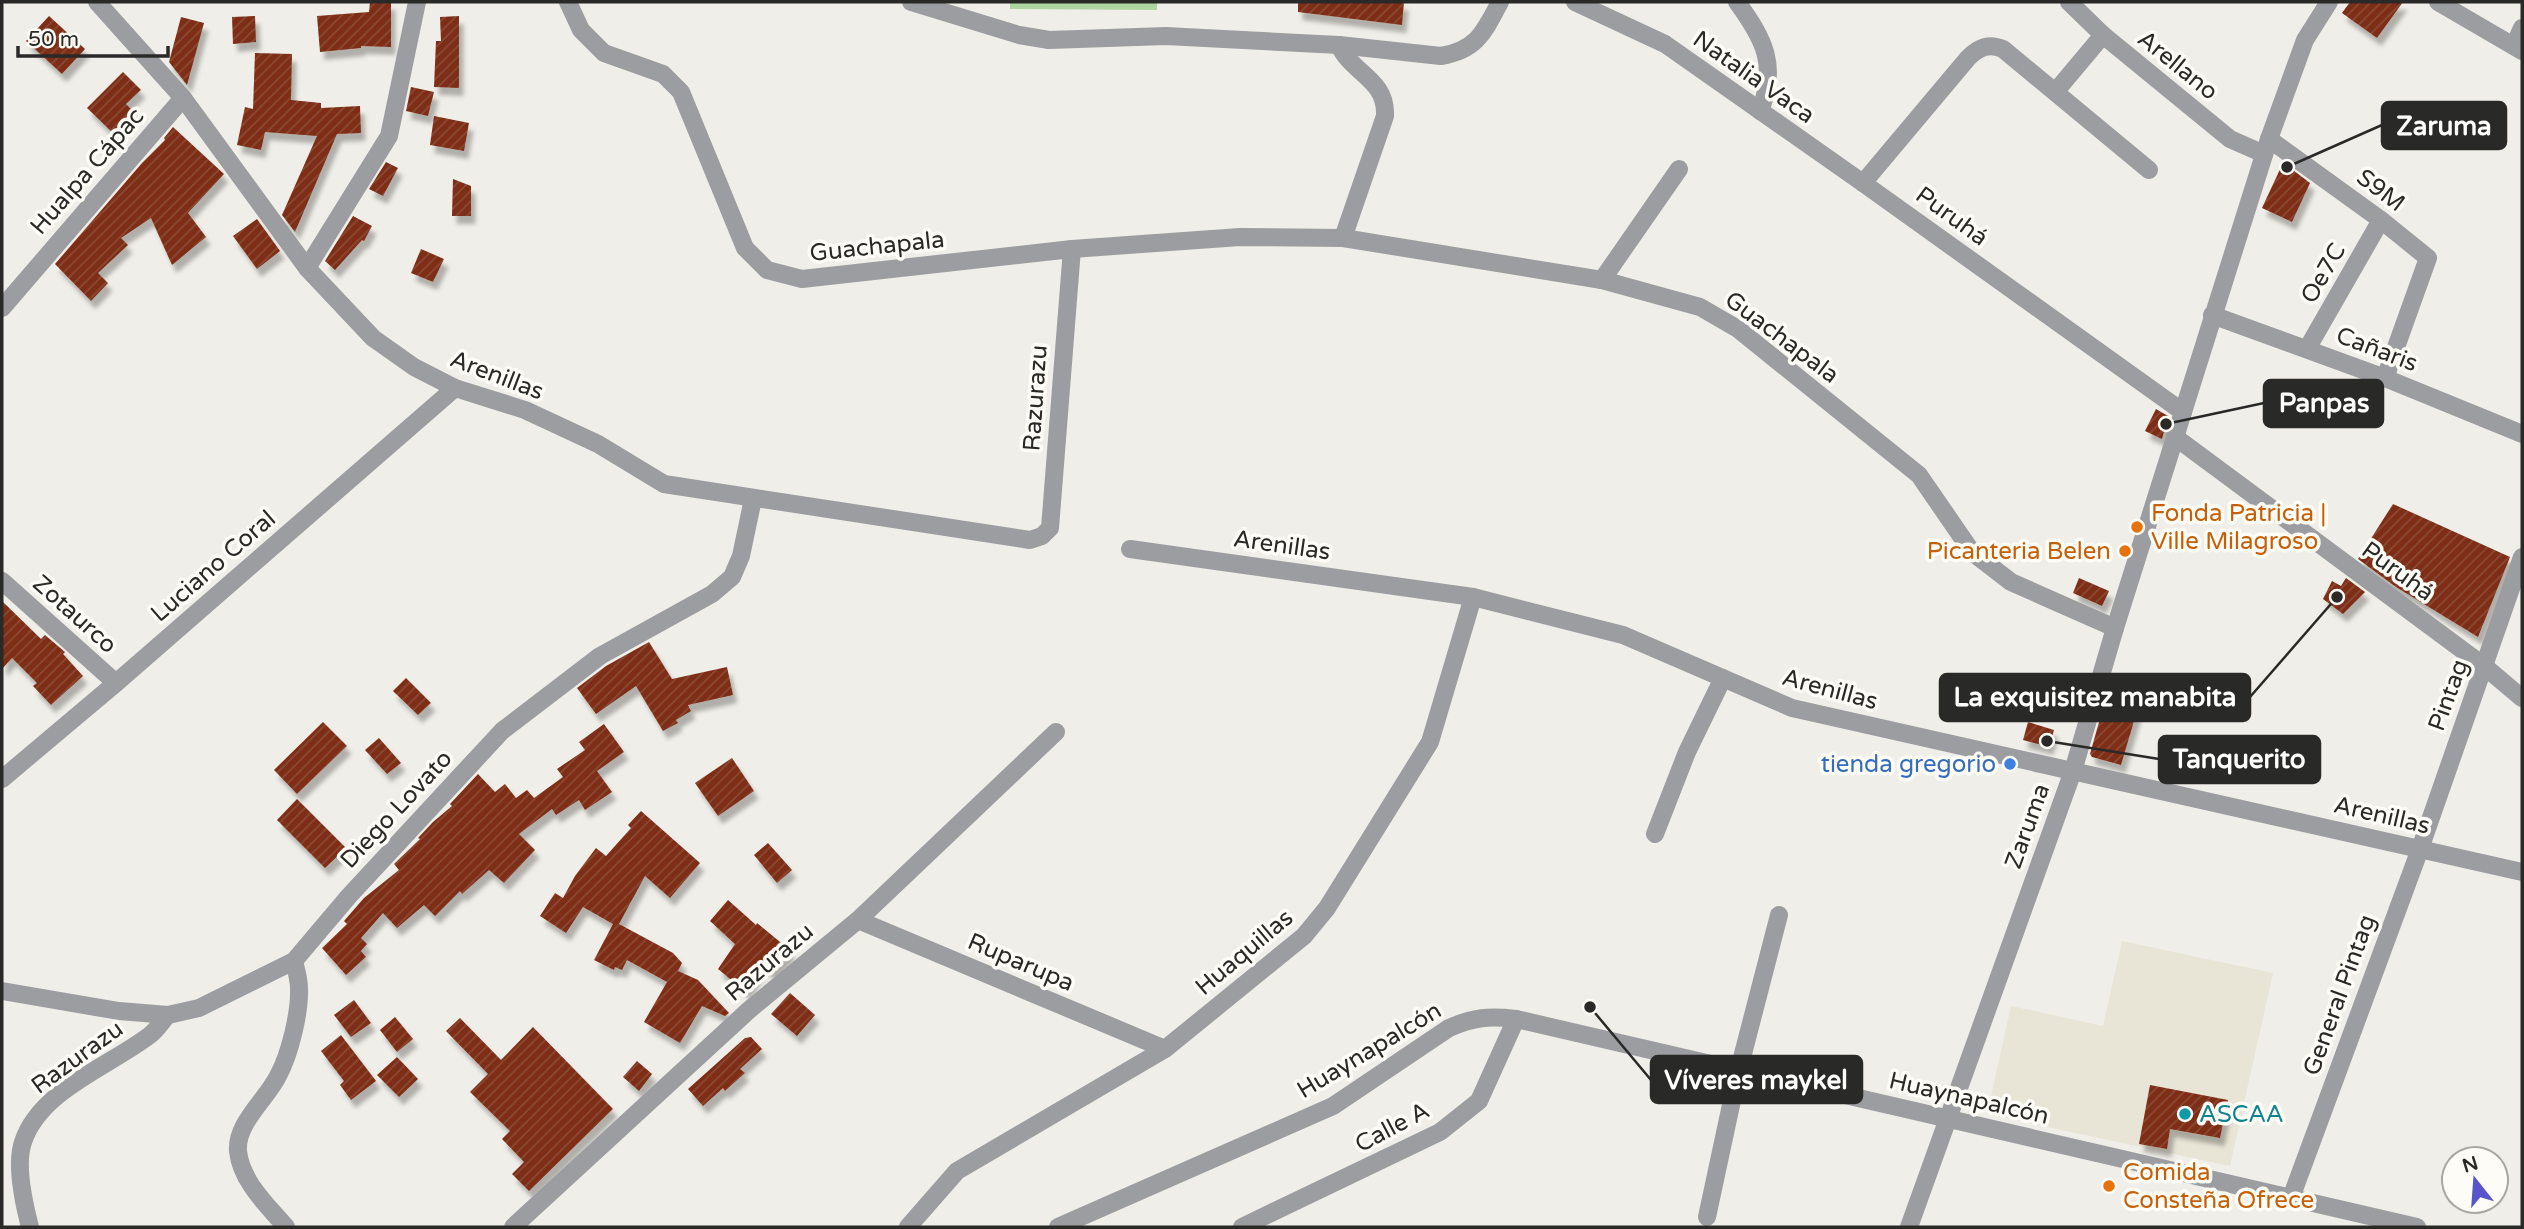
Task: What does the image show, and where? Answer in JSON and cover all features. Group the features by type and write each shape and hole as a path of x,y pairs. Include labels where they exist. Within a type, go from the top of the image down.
{"street":[{"name":"Arenillas","path":"97,2 183,98 307,268 373,338 414,368 455,388 525,410 598,444 664,484 1030,540"},
{"path":"307,268 389,136 417,2"},
{"name":"Guachapala","path":"568,2 581,30 604,53 663,74 681,92 744,248 767,270 802,279 1072,249 1240,237 1343,238 1601,280 1700,307 1738,329 1919,475 1972,552 2011,582 2115,628"},
{"path":"911,2 1019,35 1049,40 1166,36 1339,45 1441,56 1455,54 1478,40 1500,2"},
{"name":"Natalia Vaca","path":"1575,2 1665,44 1863,183"},
{"path":"1737,2 1758,32 1766,52 1768,93 1760,111"},
{"name":"Arellano","path":"2069,2 2103,35 2230,139 2266,147"},
{"name":"Zaruma","path":"1909,1227 2073,771 2115,628 2266,147 2305,40 2329,2"},
{"path":"2438,2 2518,48 2522,28"},
{"path":"2056,92 2103,35"},
{"path":"1339,45 1345,58 1370,79 1382,94 1385,106 1385,116 1343,238"},
{"path":"1863,183 1975,50 1995,46 2003,49 2149,170"},
{"name":"Hualpa Cápac","path":"2,308 183,98"},
{"name":"S9M","path":"2266,147 2381,220 2428,258 2385,378"},
{"path":"1601,280 1679,169"},
{"name":"Puruhá","path":"1863,183 2183,412"},
{"name":"Oe7C","path":"2307,349 2381,220"},
{"name":"Razurazu","path":"1030,540 1042,536 1050,528 1072,249"},
{"name":"Cañaris","path":"2213,315 2385,378 2522,434"},
{"name":"Luciano Coral","path":"2,779 455,388"},
{"name":"Puruhá","path":"2175,437 2484,666 2522,698"},
{"name":"Diego Lovato","path":"2,991 119,1011 168,1015 199,1008 294,961 349,896 502,731 600,656 712,594 732,577 741,556 752,499"},
{"name":"Arenillas","path":"1130,549 1474,597 1623,635 1792,708 2522,872"},
{"name":"Pintag","path":"2420,849 2522,557"},
{"name":"Zotaurco","path":"2,581 116,683"},
{"name":"Huaquillas","path":"908,1227 957,1171 1165,1049 1304,936 1328,908 1430,742 1474,597"},
{"path":"1655,834 1687,752 1723,678"},
{"name":"Razurazu","path":"513,1227 749,1010 858,920 1056,732"},
{"name":"General Pintag","path":"2291,1198 2420,849"},
{"path":"1707,1217 1739,1072 1779,915"},
{"name":"Ruparupa","path":"858,920 1165,1049"},
{"path":"286,1227 255,1190 241,1165 238,1148 240,1132 279,1076 293,1031 299,988 294,961"},
{"name":"Razurazu","path":"30,1227 20,1178 22,1142 38,1115 64,1091 152,1034 168,1015"},
{"name":"Huaynapalcón","path":"1058,1227 1333,1106 1449,1028 1470,1019 1492,1016 1516,1019 2417,1227"},
{"name":"Calle A","path":"1242,1227 1440,1132 1479,1101 1516,1019"}],"shaded area":[{"path":"2122,941 2273,973 2230,1166 1987,1114 2011,1006 2103,1026"}],"green space":[{"path":"1010,2 1157,2 1157,10 1010,9"}],"building":[{"path":"370,2 391,2 391,47 361,46 320,52 317,16 369,12"},
{"path":"1298,2 1404,2 1402,25 1298,12"},
{"path":"2350,2 2403,2 2377,38 2342,13"},
{"path":"49,16 85,49 62,74 26,41"},
{"path":"255,16 256,42 233,44 232,17"},
{"path":"459,16 459,88 434,87 436,41 441,41 440,17"},
{"path":"181,17 204,23 187,85 169,62"},
{"path":"255,53 292,54 291,100 321,103 321,108 360,106 361,133 337,134 295,232 282,215 317,136 265,132 261,150 237,145 245,107 253,109"},
{"path":"123,72 141,90 126,104 135,113 114,134 87,108"},
{"path":"411,87 434,92 428,116 406,111"},
{"path":"434,116 469,123 464,151 430,145"},
{"path":"173,127 224,174 188,213 206,237 172,265 151,218 121,238 128,245 98,273 108,283 91,301 55,264 165,140"},
{"path":"386,162 398,168 383,196 369,189"},
{"path":"2285,164 2310,183 2292,222 2262,208 2282,165"},
{"path":"453,179 471,186 471,216 452,216"},
{"path":"353,216 372,226 364,241 362,240 335,270 325,261"},
{"path":"257,219 280,251 257,269 233,236"},
{"path":"421,249 444,259 433,282 411,273"},
{"path":"2156,409 2168,416 2162,439 2145,431"},
{"path":"2393,504 2510,557 2478,637 2396,587 2358,559"},
{"path":"2079,578 2109,591 2102,606 2073,593"},
{"path":"2346,578 2365,592 2343,614 2323,599 2332,581 2341,586"},
{"path":"2,601 41,639 45,635 65,652 63,654 83,676 51,705 33,686 37,683 12,658 2,669"},
{"path":"649,642 672,679 727,667 733,695 688,705 691,711 676,720 678,723 663,731 636,686 596,714 577,688 606,666"},
{"path":"406,678 431,703 418,715 393,691"},
{"path":"2105,701 2137,711 2121,765 2092,757 2090,754"},
{"path":"323,722 347,746 297,794 274,770"},
{"path":"2028,722 2054,730 2049,747 2023,740"},
{"path":"604,724 624,752 597,771 612,792 585,810 579,800 556,815 552,809 519,834 535,850 504,883 489,870 462,894 460,891 435,916 424,905 397,928 383,913 361,938 367,944 361,951 366,957 346,975 322,948 347,924 344,921 364,898 399,870 394,864 433,822 452,806 450,804 478,774 495,792 505,784 516,798 527,790 534,798 563,777 557,769 585,750 579,742"},
{"path":"379,738 401,763 387,774 365,750"},
{"path":"732,758 754,791 718,816 695,783"},
{"path":"297,799 346,848 325,868 277,820"},
{"path":"641,811 700,863 670,898 645,876 619,924 673,953 682,963 678,971 698,980 729,1013 725,1016 702,1006 680,1043 644,1022 667,982 627,960 622,970 615,967 614,970 594,960 613,924 583,907 566,933 540,916 555,893 563,898 575,876 596,848 606,856 631,828 628,825"},
{"path":"768,843 792,870 777,883 754,855"},
{"path":"728,900 791,951 772,973 763,966 746,992 718,969 735,944 710,921"},
{"path":"790,993 815,1015 797,1036 771,1014"},
{"path":"354,1000 371,1023 351,1037 334,1015"},
{"path":"395,1017 413,1039 397,1052 380,1030"},
{"path":"460,1018 501,1060 533,1027 613,1109 529,1191 512,1174 524,1162 502,1139 510,1131 470,1092 488,1074 446,1031"},
{"path":"341,1035 376,1081 351,1100 340,1085 344,1081 321,1051"},
{"path":"751,1037 762,1049 740,1069 745,1073 703,1106 688,1089 745,1038"},
{"path":"397,1057 418,1079 399,1097 377,1075"},
{"path":"637,1061 652,1074 639,1091 623,1077"},
{"name":"ASCAA","path":"2150,1085 2228,1100 2220,1138 2170,1129 2167,1149 2139,1144"}],"place":[{"name":"Zaruma","path":"2287,167"},
{"name":"Panpas","path":"2166,424"},
{"name":"Fonda Patricia | Ville Milagroso","path":"2137,527"},
{"name":"Picanteria Belen","path":"2125,551"},
{"name":"La exquisitez manabita","path":"2337,597"},
{"name":"Tanquerito","path":"2047,741"},
{"name":"tienda gregorio","path":"2010,764"},
{"name":"Víveres maykel","path":"1590,1007"},
{"name":"ASCAA","path":"2185,1114"},
{"name":"Comida Consteña Ofrece","path":"2109,1186"}]}
